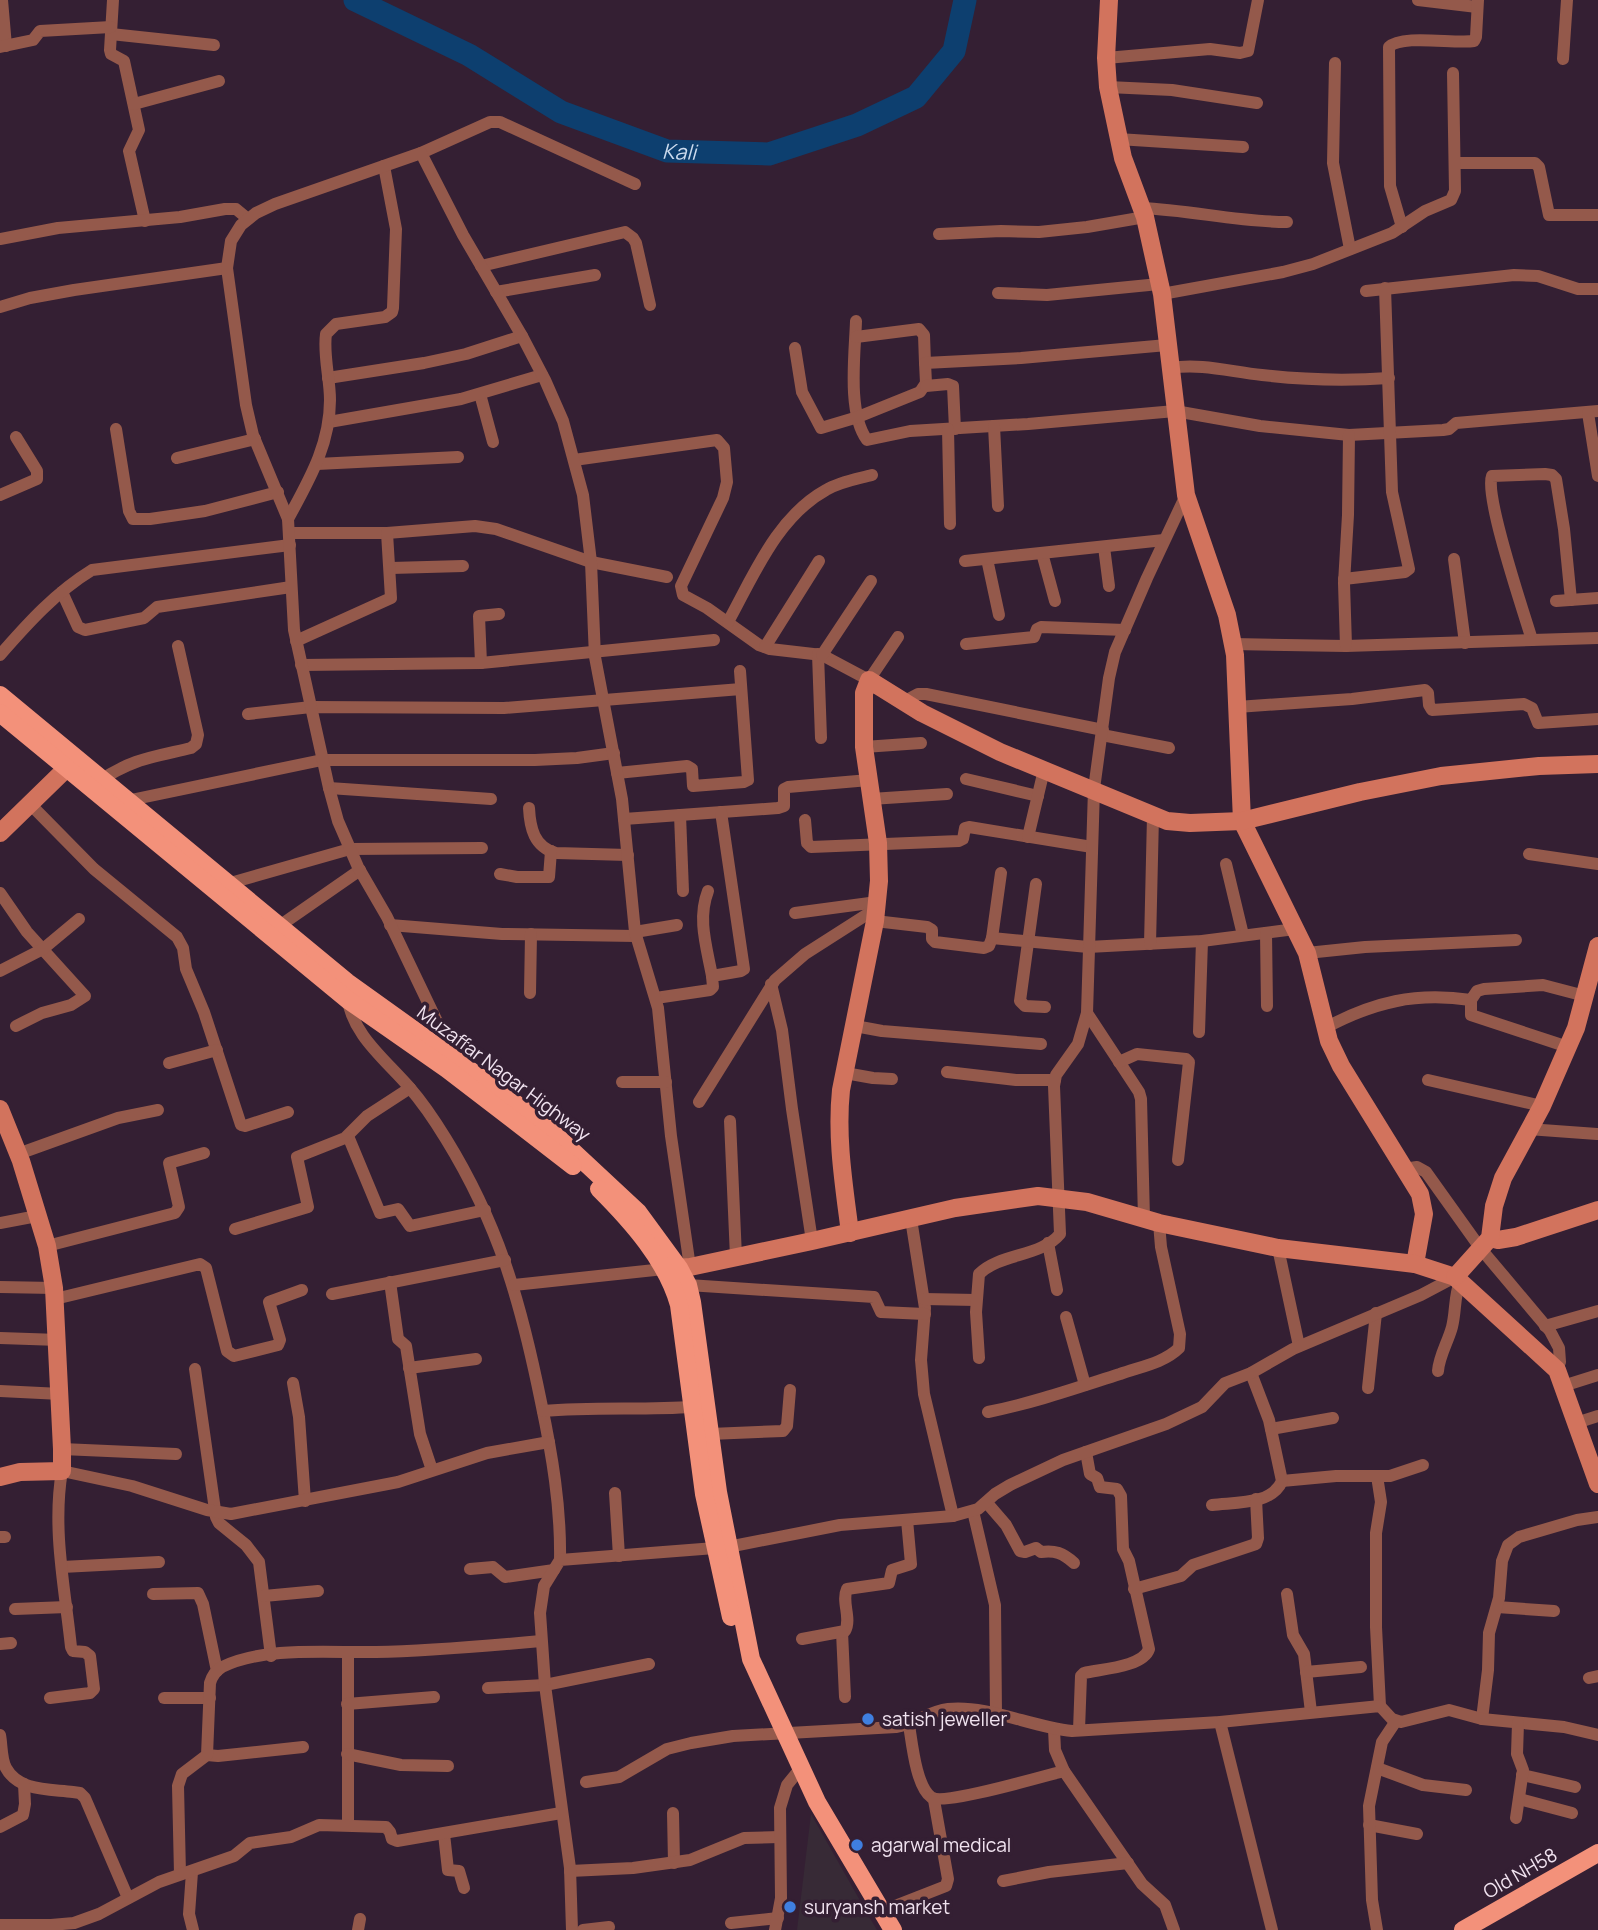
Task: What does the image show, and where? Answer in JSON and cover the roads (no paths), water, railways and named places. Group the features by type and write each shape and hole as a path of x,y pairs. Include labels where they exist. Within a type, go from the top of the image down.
{"main road":[{"name":"Muzaffar Nagar Highway","path":"0,695 71,765"},
{"name":"Muzaffar Nagar Highway","path":"0,713 71,765 348,1000 469,1086 573,1166 680,1272"},
{"name":"Muzaffar Nagar Highway","path":"95,785 125,801 346,982 550,1130 638,1212 680,1272 692,1302 710,1434 721,1548"},
{"name":"Muzaffar Nagar Highway","path":"680,1272 675,1290 693,1407 721,1548 751,1659 779,1734 820,1829 882,1930"},
{"name":"Muzaffar Nagar Highway","path":"796,1774 817,1802 893,1930"},
{"name":"Old NH58","path":"1464,1930 1598,1853"},
{"name":"Old NH58","path":"1488,1930 1598,1866"}],"street":[{"path":"2,0 3,46 33,40 40,30 111,30 214,45"},
{"path":"113,0 110,50 111,54 124,61 134,104 139,130 129,151 145,221"},
{"path":"1108,0 1108,87 1118,139 1143,212 1161,289 1186,495 1227,615 1233,644 1242,821 1307,953 1325,1028 1341,1066 1420,1194 1424,1214 1415,1264"},
{"path":"1106,58 1210,49 1248,51 1258,0"},
{"path":"1402,227 1390,186 1389,47 1393,43 1409,41 1474,41 1478,3 1418,0"},
{"path":"1563,59 1567,0"},
{"path":"1335,63 1333,163 1350,249"},
{"path":"998,293 1047,295 1161,289 1283,272 1350,249 1402,227 1425,211 1452,200 1455,191 1453,73"},
{"path":"134,104 219,81"},
{"path":"1108,87 1172,90 1257,103"},
{"path":"454,1058 338,821 296,641 288,519 255,439 246,405 227,268 231,242 241,225 275,204 421,153 481,125 500,122 635,184"},
{"path":"1118,139 1243,147"},
{"path":"421,153 542,375 563,421 583,495 591,562 595,653 624,819 636,934 656,998 671,1136 680,1272"},
{"path":"1455,163 1535,163 1539,167 1549,215 1598,215"},
{"path":"288,519 317,464 329,422 325,341 329,328 349,320 384,317 393,308 396,229 384,166"},
{"path":"0,239 110,222 145,221 231,208 248,219"},
{"path":"939,234 1039,232 1087,227 1143,212 1200,212 1244,221 1287,222"},
{"path":"481,266 625,232 636,243 650,306"},
{"path":"0,307 74,290 227,268"},
{"path":"496,292 595,275"},
{"path":"1366,290 1514,275 1538,276 1578,289 1598,289"},
{"path":"1344,579 1405,572 1409,569 1392,492 1385,288"},
{"path":"856,321 855,388 858,417 867,440 910,431 1175,411 1260,426 1349,435 1447,429 1456,423 1593,412 1598,476"},
{"path":"856,337 919,329 924,335 926,386"},
{"path":"328,378 435,361 522,336"},
{"path":"925,363 1021,358 1167,345"},
{"path":"795,348 802,392 817,425 821,428 858,417 920,392 926,386 953,386 950,524"},
{"path":"1170,368 1191,366 1307,380 1389,378"},
{"path":"329,422 480,394 542,375"},
{"path":"480,394 493,442"},
{"path":"994,426 998,506"},
{"path":"116,429 128,511 132,519 205,511 278,492"},
{"path":"1346,646 1344,579 1349,435"},
{"path":"0,495 37,479 37,471 16,437"},
{"path":"177,458 255,439"},
{"path":"574,460 710,439 721,443 724,448 727,482 723,498 680,590 687,600 707,608 765,647 820,654 903,702 1000,752 1167,821 1242,821 1360,792 1441,776 1539,766 1598,764"},
{"path":"317,464 458,457"},
{"path":"1532,640 1502,538 1492,496 1492,476 1545,474 1556,479 1571,600"},
{"path":"728,622 772,543 792,517 809,500 829,488 872,475"},
{"path":"979,1358 976,1300 977,1279 981,1271 1048,1243 1060,1234 1055,1080 1060,1068 1078,1044 1087,1013 1094,789 1109,678 1115,652 1186,495"},
{"path":"0,655 62,592 92,570 290,539 475,526 496,528 591,562 667,577"},
{"path":"296,641 388,601 393,594 387,533"},
{"path":"965,562 1164,540"},
{"path":"1104,547 1108,586"},
{"path":"1042,553 1055,601"},
{"path":"987,559 999,615"},
{"path":"1454,559 1465,643"},
{"path":"765,647 819,561"},
{"path":"391,568 463,566"},
{"path":"821,738 820,654 871,581"},
{"path":"62,592 78,627 85,630 144,618 158,607 291,587"},
{"path":"1556,601 1598,598"},
{"path":"481,663 480,616 499,614"},
{"path":"966,643 1034,637 1037,629 1041,627 1125,630"},
{"path":"850,1233 838,1141 838,1116 876,910 880,861 864,747 864,693 869,680 898,637"},
{"path":"1233,644 1346,646 1598,638"},
{"path":"301,665 481,663 714,640"},
{"path":"95,785 134,761 191,748 196,744 198,735 178,646"},
{"path":"617,772 687,766 692,769 693,786 748,780 740,670"},
{"path":"248,714 311,707 504,708 741,689"},
{"path":"1237,707 1352,699 1425,690 1432,710 1524,704 1532,708 1538,723 1598,719"},
{"path":"903,702 918,694 926,694 1169,748"},
{"path":"864,747 920,743"},
{"path":"125,801 322,760 536,760 614,753"},
{"path":"0,833 71,765"},
{"path":"1028,836 1044,770"},
{"path":"966,779 1038,796"},
{"path":"624,819 782,807 785,803 784,789 789,787 869,780"},
{"path":"329,788 491,799"},
{"path":"871,799 947,794"},
{"path":"30,804 94,869 177,937 183,948 191,985 204,1012 241,1125 288,1112"},
{"path":"529,808 535,838 551,851 628,855"},
{"path":"712,976 744,969 721,812"},
{"path":"680,815 683,891"},
{"path":"1150,944 1153,816"},
{"path":"805,820 809,847 959,841 963,839 965,828 969,827 1092,847"},
{"path":"227,884 350,849 482,848"},
{"path":"500,874 549,877 551,851"},
{"path":"1529,854 1598,864"},
{"path":"1226,864 1243,935"},
{"path":"278,927 360,870"},
{"path":"795,914 876,910 927,927 932,930 932,939 935,942 987,948 992,938 1000,873"},
{"path":"1036,884 1020,1004 1045,1007"},
{"path":"656,998 710,990 713,987 702,916 708,891"},
{"path":"0,893 27,932 85,996 16,1026"},
{"path":"699,1102 771,984 804,954 876,910"},
{"path":"0,971 43,949 79,919"},
{"path":"390,925 502,934 636,934 677,925"},
{"path":"992,938 1088,947 1202,941 1295,929"},
{"path":"1266,933 1267,1006"},
{"path":"530,993 531,934"},
{"path":"1307,953 1365,947 1516,940"},
{"path":"1199,1032 1202,941"},
{"path":"470,1569 493,1567 505,1577 557,1565 619,1556 721,1548 840,1525 953,1516 973,1511 1010,1485 1086,1452 1166,1424 1202,1407 1225,1383 1251,1373 1299,1346 1457,1279 1486,1244 1503,1178 1542,1106 1591,986 1598,946"},
{"path":"346,982 354,1022 360,1033 410,1088 447,1140 485,1210 514,1284 549,1442 560,1530 557,1565 540,1598 541,1641 570,1871 572,1930"},
{"path":"771,984 782,1030 812,1241"},
{"path":"1568,1047 1471,1015 1471,1000 1479,990 1530,984 1591,986"},
{"path":"1325,1028 1372,1006 1430,997 1471,1000"},
{"path":"988,1412 1027,1404 1165,1359 1179,1348 1180,1334 1161,1247 1151,1221 1141,1099 1087,1013"},
{"path":"855,1026 1041,1044"},
{"path":"169,1063 217,1050"},
{"path":"1119,1062 1137,1054 1186,1059 1189,1062 1178,1160"},
{"path":"947,1072 1007,1080 1055,1080"},
{"path":"845,1073 892,1079"},
{"path":"1429,1080 1542,1106"},
{"path":"622,1082 666,1082"},
{"path":"235,1229 308,1207 297,1157 348,1136 367,1116 410,1088"},
{"path":"18,1154 118,1118 159,1110"},
{"path":"1,1115 18,1154 47,1246 55,1294 61,1394 62,1471 59,1513 62,1567 72,1649 90,1656 94,1689 90,1693 50,1698"},
{"path":"730,1121 736,1257"},
{"path":"1528,1129 1597,1134"},
{"path":"348,1136 380,1213 398,1209 410,1226 485,1210"},
{"path":"47,1246 175,1213 179,1207 169,1163 204,1153"},
{"path":"1404,1168 1417,1167 1426,1172 1486,1244 1545,1325 1559,1348 1560,1378 1597,1476"},
{"path":"514,1284 680,1272 736,1257 1016,1197 1060,1197 1151,1221 1278,1248 1415,1264 1457,1279 1560,1378 1598,1375"},
{"path":"1486,1244 1598,1210"},
{"path":"0,1223 37,1216"},
{"path":"911,1219 924,1298 921,1360 924,1394 953,1516"},
{"path":"1048,1243 1057,1290"},
{"path":"1278,1248 1299,1346"},
{"path":"332,1294 505,1260"},
{"path":"0,1287 55,1294 200,1264 206,1268 227,1351 234,1356 278,1345 280,1340 269,1302 302,1290"},
{"path":"680,1272 874,1297 880,1312 925,1314"},
{"path":"1438,1371 1451,1331 1457,1279"},
{"path":"390,1282 398,1339 406,1346 420,1434 432,1470"},
{"path":"924,1298 976,1300"},
{"path":"1545,1325 1598,1311"},
{"path":"1368,1388 1376,1313"},
{"path":"1066,1317 1085,1385"},
{"path":"0,1338 59,1340"},
{"path":"409,1368 476,1359"},
{"path":"195,1369 215,1512 219,1523 233,1532 258,1562 271,1656"},
{"path":"1251,1373 1271,1429 1282,1480"},
{"path":"293,1383 305,1501"},
{"path":"710,1434 783,1431 787,1426 790,1390"},
{"path":"0,1391 61,1394"},
{"path":"543,1411 575,1408 693,1407"},
{"path":"1576,1423 1598,1416"},
{"path":"1271,1429 1333,1418"},
{"path":"0,1477 30,1471 62,1471 132,1486 215,1512 241,1513 398,1482 487,1453 549,1442"},
{"path":"62,1449 176,1454"},
{"path":"1079,1730 1081,1676 1088,1672 1118,1667 1147,1654 1148,1642 1129,1561 1124,1552 1121,1496 1117,1489 1100,1487 1097,1478 1090,1474 1086,1452"},
{"path":"1212,1505 1270,1496 1282,1480 1400,1475 1423,1465"},
{"path":"1377,1476 1381,1502 1376,1533 1380,1706 1396,1721 1401,1722 1449,1710 1482,1719 1564,1727 1598,1735"},
{"path":"615,1493 619,1556"},
{"path":"1134,1589 1181,1576 1193,1565 1256,1544 1256,1499"},
{"path":"987,1503 1006,1525 1020,1551 1036,1548 1041,1552 1052,1550 1074,1563"},
{"path":"973,1511 995,1605 996,1715"},
{"path":"1482,1719 1489,1633 1502,1584 1505,1552 1513,1540 1577,1520 1598,1517"},
{"path":"802,1639 845,1631 848,1625 844,1596 847,1589 889,1583 892,1570 911,1564 907,1520"},
{"path":"62,1567 159,1562"},
{"path":"264,1596 318,1591"},
{"path":"153,1594 198,1594 203,1604 217,1671"},
{"path":"1287,1594 1293,1635 1304,1654 1311,1712"},
{"path":"15,1609 67,1607"},
{"path":"1496,1607 1554,1611"},
{"path":"842,1632 845,1697"},
{"path":"206,1755 210,1683 217,1671 230,1664 271,1656 422,1650 541,1641"},
{"path":"348,1652 348,1825"},
{"path":"488,1688 545,1685 649,1664"},
{"path":"1306,1672 1361,1667"},
{"path":"164,1698 210,1698"},
{"path":"346,1704 434,1698"},
{"path":"586,1782 619,1777 653,1755 680,1745 733,1736 909,1725 939,1710 996,1715 1054,1729 1079,1730 1220,1722 1380,1706"},
{"path":"1377,1930 1372,1900 1369,1806 1385,1735 1396,1721"},
{"path":"1220,1722 1272,1930"},
{"path":"1516,1818 1522,1775 1517,1754 1518,1723"},
{"path":"882,1910 946,1886 948,1879 934,1800 929,1796 919,1774 909,1725"},
{"path":"1054,1729 1055,1750 1064,1771 1142,1884 1165,1905 1174,1930"},
{"path":"0,1735 6,1768 24,1784 30,1787 73,1791 85,1798 128,1898"},
{"path":"193,1930 189,1914 179,1780 186,1770 206,1755 303,1747"},
{"path":"347,1754 383,1763 449,1766"},
{"path":"1377,1768 1423,1785 1466,1790"},
{"path":"934,1800 956,1798 1064,1771"},
{"path":"731,1923 776,1924 781,1898 780,1837 783,1795 796,1774"},
{"path":"1522,1775 1575,1787"},
{"path":"0,1827 23,1815 24,1784"},
{"path":"1519,1799 1572,1813"},
{"path":"0,1925 55,1928 74,1923 93,1917 128,1898 186,1873 234,1856 250,1843 291,1836 324,1824 386,1828 397,1842 561,1812"},
{"path":"673,1813 674,1863"},
{"path":"1369,1825 1417,1834"},
{"path":"444,1834 448,1870 459,1871 464,1888"},
{"path":"570,1871 674,1863 706,1855 744,1838 780,1837"},
{"path":"1003,1881 1049,1872 1128,1863"},
{"path":"583,1930 609,1927"}],"waterway":[{"name":"Kali","path":"355,0 469,55 561,112 667,151 769,154 857,125 916,97 954,51 965,0"}],"place":[{"name":"satish jeweller","path":"868,1719"},
{"name":"agarwal medical","path":"857,1845"},
{"name":"suryansh market","path":"790,1907"}]}
